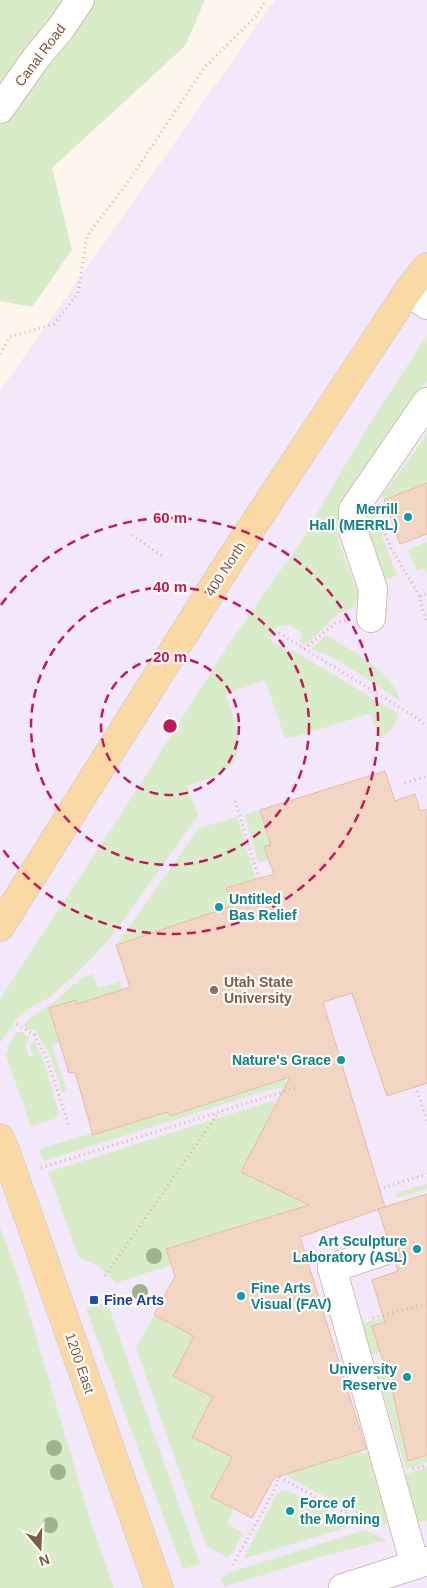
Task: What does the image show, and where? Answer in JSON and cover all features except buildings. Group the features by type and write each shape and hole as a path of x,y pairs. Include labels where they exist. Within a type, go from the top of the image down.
{"main road":[{"name":"400 North","path":"0,928 232,559 417,298 427,267"},
{"name":"1200 East","path":"0,1138 159,1588"}],"street":[{"name":"Canal Road","path":"0,109 80,0"},
{"path":"371,618 373,589 353,530 353,510 427,402"},
{"path":"343,1588 421,1563 332,1268 384,1251"}],"path":[{"path":"0,354 10,337 54,324 78,293 87,236 130,179 204,68 256,16 266,0"},
{"path":"376,511 390,546 420,597 427,622"},
{"path":"132,535 162,556"},
{"path":"420,597 427,593"},
{"path":"304,649 337,622 371,618"},
{"path":"279,633 417,718 426,726"},
{"path":"405,783 427,776"},
{"path":"235,801 259,879"},
{"path":"17,1024 34,1035 47,1060 69,1126"},
{"path":"416,1086 427,1122"},
{"path":"41,1168 298,1087"},
{"path":"104,1276 220,1111"},
{"path":"379,1189 427,1174"},
{"path":"233,1565 275,1489 279,1476 368,1525"}],"shaded area":[{"name":"Utah State University","path":"275,0 427,0 427,1588 0,1588 0,391"}],"green space":[{"path":"0,0 205,0 185,46 52,168 72,250 32,307 0,301"},
{"path":"427,335 427,380 347,497 337,528 338,539 360,599 351,608 339,612 320,632 305,644 299,641 303,634 290,625 278,626 271,635 273,646 275,643 290,653 292,650 399,714 394,725 386,735 379,739 371,713 295,737 285,738 265,680 226,694 238,738 236,758 230,767 220,774 187,786 198,816 119,926 106,943 76,974 50,997 27,1010 17,1019 0,1043 0,999 132,797 232,639 305,536 367,428"},
{"path":"427,434 427,483 384,500 382,496"},
{"path":"370,504 397,575 382,581 364,526"},
{"path":"427,542 427,575 424,568 416,570 408,549"},
{"path":"327,635 380,671 396,690 400,701 335,658 311,649"},
{"path":"260,810 271,845 264,848 269,860 259,863 244,815"},
{"path":"237,817 256,880 227,888 232,906 116,945 199,828"},
{"path":"93,974 98,988 120,982 122,989 77,1004 76,1000 49,1008 59,1042 52,1045 67,1092 62,1093 50,1056 35,1030 25,1028 25,1022 59,998 74,984 79,983 79,979"},
{"path":"17,1032 22,1032 30,1038 25,1045 29,1057 33,1055 30,1046 34,1041 43,1059 59,1114 57,1118 31,1127 6,1055 11,1040"},
{"path":"285,1079 285,1087 272,1089 44,1161 39,1149 92,1133 93,1135 167,1112 170,1116"},
{"path":"272,1101 275,1105 241,1172 309,1205 167,1248 171,1265 116,1283 99,1266 79,1258 48,1172"},
{"path":"427,1184 427,1189 397,1198 396,1193"},
{"path":"0,1227 22,1289 91,1523 114,1588 0,1588"},
{"path":"107,1302 200,1564 183,1569 86,1309"},
{"path":"154,1315 194,1336 173,1376 213,1397 232,1457 211,1496 234,1509 227,1523 243,1533 233,1553 227,1557 206,1546 136,1348"},
{"path":"386,1317 387,1321 373,1326 380,1352 371,1355 361,1324"},
{"path":"383,1361 393,1393 408,1461 427,1455 427,1462 406,1469 374,1364"},
{"path":"379,1449 392,1522 381,1526 284,1475 358,1452 367,1453"},
{"path":"427,1467 427,1521 418,1522 404,1475"},
{"path":"286,1490 355,1525 243,1559 277,1493"},
{"path":"365,1530 386,1540 320,1557 224,1587 221,1580 227,1573"}],"place":[{"name":"Merrill Hall (MERRL)","path":"408,517"},
{"name":"Untitled Bas Relief","path":"219,907"},
{"name":"Utah State University","path":"214,990"},
{"name":"Nature's Grace","path":"341,1060"},
{"name":"Art Sculpture Laboratory (ASL)","path":"417,1249"},
{"name":"Fine Arts Visual (FAV)","path":"241,1296"},
{"name":"Fine Arts","path":"94,1300"},
{"name":"University Reserve","path":"407,1377"},
{"name":"Force of the Morning","path":"290,1511"}]}
